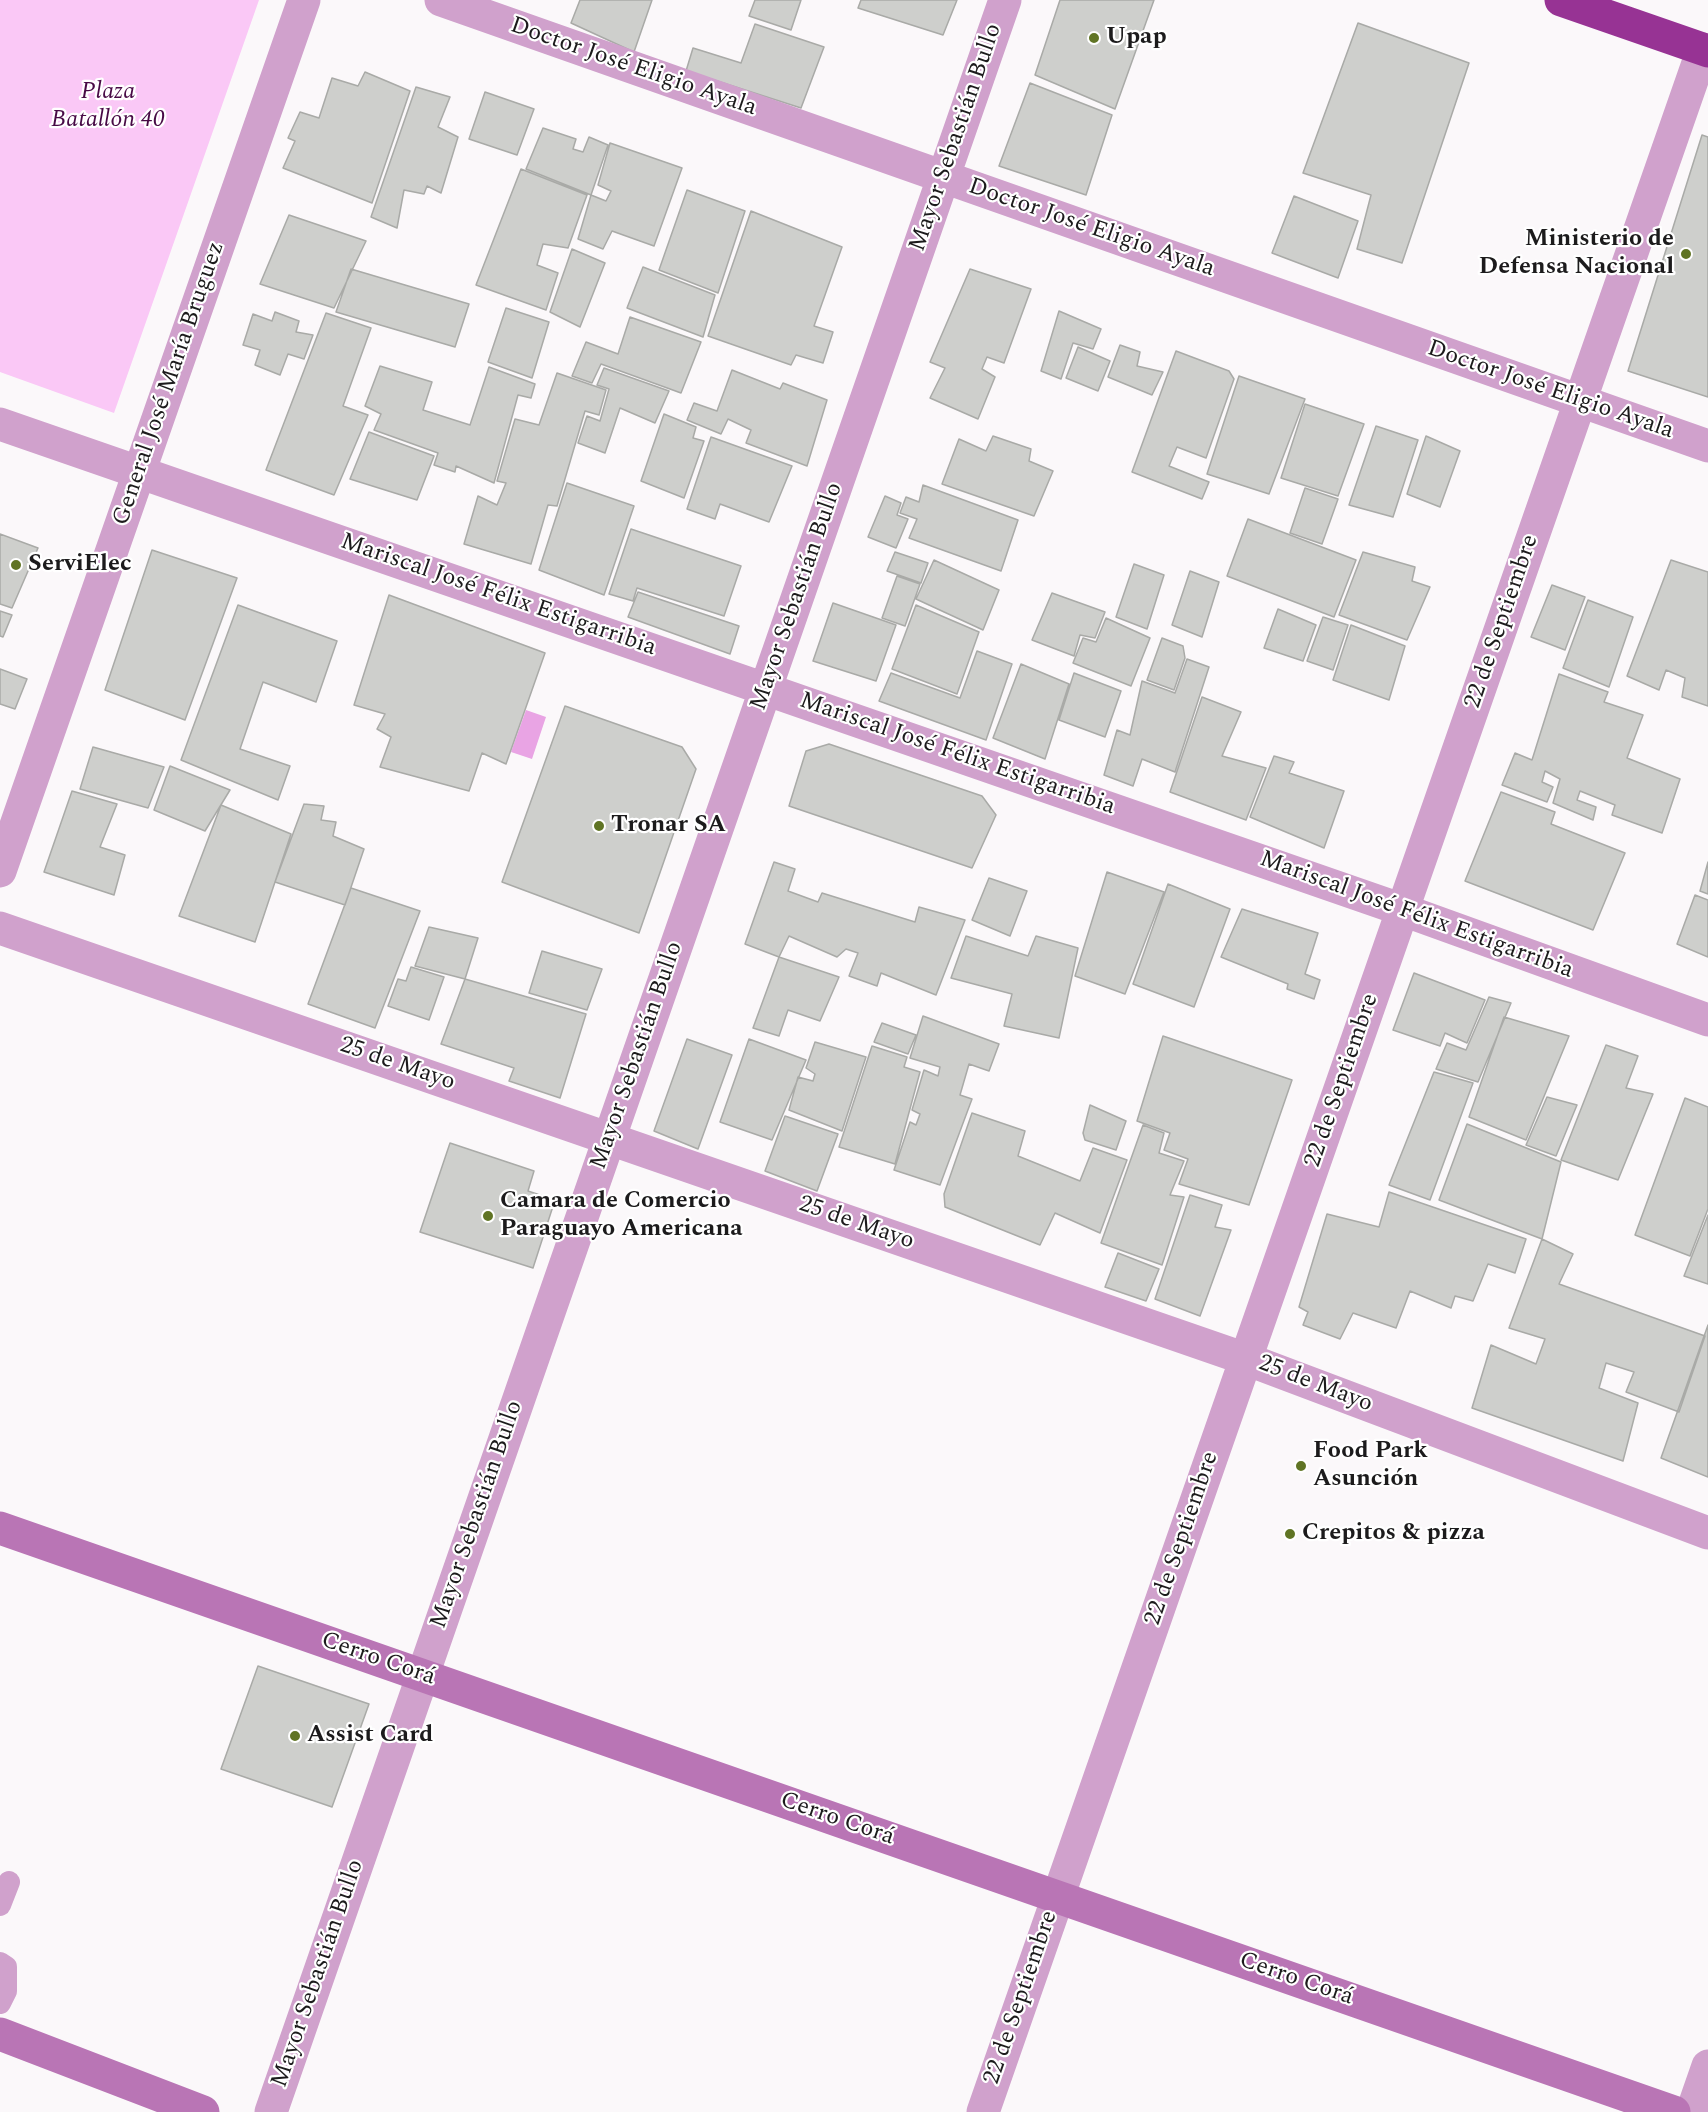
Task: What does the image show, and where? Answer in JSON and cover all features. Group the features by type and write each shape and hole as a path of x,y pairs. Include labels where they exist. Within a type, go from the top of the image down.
{"highway":[{"path":"1561,0 1706,50"}],"street":[{"name":"General José María Bruguez","path":"0,871 304,0"},
{"name":"Doctor José Eligio Ayala","path":"441,0 1708,446"},
{"name":"Mayor Sebastián Bullo","path":"271,2112 1005,0"},
{"name":"22 de Septiembre","path":"982,2112 1580,401 1706,50"},
{"name":"Mariscal José Félix Estigarribia","path":"0,424 1403,910 1708,1020"},
{"name":"25 de Mayo","path":"0,928 1246,1359 1708,1533"},
{"name":"Cerro Corá","path":"0,1528 1674,2112"},
{"path":"0,2034 203,2112"},
{"path":"1692,2112 1708,2066"}],"lane":[{"path":"0,1905 9,1882"},
{"path":"0,1963 6,1966 6,1990 0,2003"}],"green space":[{"name":"Plaza Batallón 40","path":"0,0 259,0 114,413 0,372"}],"shaded area":[{"path":"526,710 546,717 532,759 511,752"}],"building":[{"path":"580,0 652,0 634,52 571,23"},
{"path":"755,0 801,0 791,30 749,16"},
{"path":"861,0 957,0 943,35 858,8"},
{"name":"Upap","path":"1060,0 1154,0 1115,109 1035,75"},
{"path":"1358,23 1469,63 1402,263 1357,249 1371,195 1303,173"},
{"path":"755,24 824,47 801,108 686,71 693,48 741,63"},
{"path":"365,72 410,91 372,203 283,168 295,141 288,138 300,112 319,118 332,78 358,86"},
{"path":"1030,83 1112,115 1086,195 999,166"},
{"path":"416,87 450,97 438,127 458,137 441,193 427,186 424,194 404,190 397,228 371,217"},
{"path":"485,92 534,109 517,155 469,139"},
{"path":"543,128 576,139 573,149 583,152 589,137 608,145 591,195 526,169"},
{"name":"Ministerio de Defensa Nacional","path":"1702,135 1708,137 1708,397 1628,371"},
{"path":"610,143 682,168 654,246 612,231 603,249 578,239 591,195 606,201 611,191 598,185"},
{"path":"521,169 587,195 568,248 543,244 537,265 558,273 546,310 476,285"},
{"path":"687,190 745,211 718,293 659,270"},
{"path":"1294,196 1358,221 1338,278 1272,253"},
{"path":"751,211 842,247 814,326 833,332 823,363 796,355 791,365 708,336"},
{"path":"289,215 366,241 334,308 260,284"},
{"path":"572,249 605,263 580,327 550,312"},
{"path":"643,267 715,295 703,337 627,308"},
{"path":"351,269 469,304 455,347 336,312"},
{"path":"970,269 1031,289 1004,363 987,357 982,369 995,377 978,419 930,398 945,368 930,362"},
{"path":"506,308 549,322 532,378 488,362"},
{"path":"1059,311 1101,329 1093,349 1073,343 1061,379 1041,371"},
{"path":"275,312 299,321 296,332 313,335 304,359 288,354 280,375 255,365 260,350 243,345 253,314 272,321"},
{"path":"326,313 371,328 343,406 368,415 334,495 266,470"},
{"path":"630,317 701,342 681,393 601,364 592,383 572,376 586,342 618,354"},
{"path":"1120,345 1140,352 1137,366 1163,372 1152,395 1108,377"},
{"path":"1078,347 1110,361 1098,391 1066,378"},
{"path":"1176,351 1229,371 1234,379 1206,458 1177,447 1169,466 1209,482 1202,499 1132,472"},
{"path":"380,366 432,382 423,410 470,425 489,367 535,384 531,398 518,395 494,483 456,466 455,472 434,465 438,453 374,430 381,414 365,406"},
{"path":"604,368 669,391 655,423 620,408 605,453 578,443 587,416 600,421 609,389 597,385"},
{"path":"732,370 780,389 783,383 827,400 807,466 746,443 751,430 728,419 721,434 687,420 694,403 717,411"},
{"path":"557,373 606,390 599,415 585,411 557,506 548,505 531,564 464,544 478,496 497,505 506,483 497,481 515,419 539,425"},
{"path":"1239,376 1305,399 1269,494 1207,474"},
{"path":"1305,404 1364,424 1338,496 1281,478"},
{"path":"664,414 696,427 693,438 704,441 684,498 641,481"},
{"path":"1376,426 1418,440 1393,517 1349,505"},
{"path":"369,432 434,456 417,500 350,479"},
{"path":"993,436 1031,449 1029,461 1053,471 1034,516 942,484 959,439 986,451"},
{"path":"1426,436 1460,451 1440,507 1407,494"},
{"path":"711,437 792,466 769,522 720,504 715,519 687,509"},
{"path":"567,483 634,506 604,595 539,570"},
{"path":"923,485 1018,520 1001,571 909,538 917,519 900,513 906,497 919,502"},
{"path":"1305,488 1338,499 1322,544 1290,533"},
{"path":"885,496 901,503 897,515 908,519 896,548 868,537"},
{"path":"1248,519 1356,560 1334,617 1227,576"},
{"path":"631,529 741,566 724,616 637,588 633,601 609,594"},
{"name":"ServiElec","path":"0,534 38,548 12,608 0,604"},
{"path":"152,550 237,578 185,720 105,690"},
{"path":"895,552 928,563 921,583 887,571"},
{"path":"1363,552 1415,567 1412,581 1430,587 1407,640 1339,615"},
{"path":"934,560 999,590 983,630 916,599"},
{"path":"1671,560 1708,572 1708,706 1682,697 1685,678 1666,670 1659,690 1627,676"},
{"path":"1134,564 1164,575 1147,629 1116,617"},
{"path":"1190,571 1219,582 1202,637 1172,625"},
{"path":"897,576 920,584 905,626 882,618"},
{"path":"1552,585 1585,597 1565,650 1531,637"},
{"path":"638,592 739,626 730,654 628,617"},
{"path":"1052,593 1105,612 1095,638 1080,635 1074,656 1032,640"},
{"path":"389,595 545,653 506,764 482,753 469,791 380,767 391,737 377,729 385,714 354,705"},
{"path":"1588,600 1633,617 1609,687 1563,668"},
{"path":"833,603 896,625 876,681 813,661"},
{"path":"238,605 337,641 316,702 263,682 240,749 290,766 278,800 181,760"},
{"path":"916,605 979,632 957,694 892,669"},
{"path":"1278,609 1316,625 1303,661 1264,648"},
{"path":"0,611 12,615 3,637 0,636"},
{"path":"1323,617 1348,625 1333,670 1307,661"},
{"path":"1106,618 1150,638 1131,686 1073,663 1083,638 1096,642"},
{"path":"1351,625 1405,646 1389,700 1333,680"},
{"path":"1162,638 1183,646 1185,658 1174,690 1147,680"},
{"path":"977,651 1012,664 986,740 879,701 891,673 960,698"},
{"path":"1187,659 1209,667 1175,772 1142,759 1133,786 1104,775 1117,730 1130,735 1142,681 1175,693"},
{"path":"1021,664 1069,684 1045,759 993,738"},
{"path":"0,669 27,679 15,709 0,704"},
{"path":"1074,673 1121,691 1105,737 1059,720"},
{"path":"1559,674 1608,692 1604,702 1643,715 1627,758 1680,779 1662,833 1612,815 1615,805 1580,791 1577,800 1596,807 1593,820 1553,803 1560,779 1545,771 1542,782 1553,787 1547,802 1502,785 1515,753 1532,760"},
{"path":"1202,697 1241,712 1222,756 1266,768 1246,820 1170,792"},
{"name":"Tronar SA","path":"565,706 682,747 696,769 639,933 502,882"},
{"path":"829,744 982,796 996,815 972,868 789,806 806,751"},
{"path":"93,747 164,767 148,808 80,789"},
{"path":"1274,756 1294,762 1289,773 1344,791 1324,848 1250,817"},
{"path":"170,766 230,790 205,831 154,810"},
{"path":"72,791 117,804 100,847 125,855 114,895 44,872"},
{"path":"1501,792 1555,812 1551,824 1625,853 1593,930 1465,881"},
{"path":"304,804 324,806 321,820 336,822 333,836 364,849 345,905 275,882"},
{"path":"221,805 291,834 255,942 179,916"},
{"path":"774,862 795,869 788,891 818,902 822,893 915,922 919,907 965,920 936,995 881,973 877,986 849,976 858,953 846,949 837,957 789,936 779,957 745,944"},
{"path":"1708,862 1708,894 1700,891"},
{"path":"1107,872 1164,892 1125,994 1075,976"},
{"path":"989,878 1027,891 1010,936 972,920"},
{"path":"1168,884 1230,909 1194,1007 1133,984"},
{"path":"351,888 420,911 375,1028 308,1004"},
{"path":"1695,895 1708,900 1708,957 1677,944"},
{"path":"1242,909 1318,933 1305,974 1320,980 1314,999 1287,989 1288,984 1221,957"},
{"path":"429,927 478,938 465,979 415,966"},
{"path":"966,936 1028,956 1036,936 1078,948 1059,1038 1004,1026 1012,994 951,978"},
{"path":"542,951 602,969 587,1010 529,993"},
{"path":"779,957 839,977 820,1021 788,1010 779,1036 753,1028"},
{"path":"411,967 444,977 429,1020 388,1006 398,979 406,981"},
{"path":"1414,973 1485,1000 1467,1043 1445,1033 1440,1046 1393,1030"},
{"path":"465,979 586,1014 560,1098 509,1081 514,1068 441,1044"},
{"path":"1489,997 1511,1003 1478,1082 1436,1069 1447,1043 1466,1050"},
{"path":"923,1016 999,1044 989,1071 969,1064 960,1095 972,1099 940,1185 894,1170 910,1122 916,1125 920,1114 912,1110 924,1070 938,1076 940,1067 910,1058"},
{"path":"1504,1017 1569,1036 1526,1140 1469,1117"},
{"path":"882,1023 916,1035 908,1054 874,1042"},
{"path":"1163,1036 1292,1080 1249,1205 1179,1184 1188,1159 1164,1150 1170,1133 1137,1121"},
{"path":"687,1039 732,1055 698,1149 654,1131"},
{"path":"749,1039 806,1060 772,1140 720,1122"},
{"path":"815,1042 866,1057 842,1131 789,1110 798,1077 813,1081 815,1074 806,1068"},
{"path":"1606,1045 1638,1056 1626,1088 1653,1094 1618,1180 1561,1160"},
{"path":"872,1046 907,1057 904,1067 920,1072 895,1164 839,1147"},
{"path":"1434,1072 1473,1083 1430,1200 1389,1185"},
{"path":"1547,1097 1577,1105 1556,1156 1526,1145"},
{"path":"1685,1098 1708,1107 1708,1209 1690,1256 1635,1235"},
{"path":"1090,1105 1126,1121 1116,1150 1085,1140 1083,1133"},
{"path":"972,1113 1025,1131 1018,1156 1080,1181 1093,1148 1127,1160 1100,1233 1055,1213 1040,1245 945,1207 944,1194"},
{"path":"785,1116 838,1134 817,1191 765,1171"},
{"path":"1467,1124 1561,1162 1542,1239 1439,1200"},
{"path":"1143,1125 1164,1133 1159,1153 1184,1161 1170,1195 1184,1197 1162,1265 1101,1243"},
{"name":"Camara de Comercio Paraguayo Americana","path":"450,1143 534,1171 528,1191 555,1200 533,1268 420,1232"},
{"path":"1389,1192 1526,1239 1515,1273 1488,1264 1473,1301 1455,1296 1451,1308 1410,1291 1396,1328 1353,1313 1340,1339 1303,1325 1308,1312 1299,1307 1327,1214 1379,1227"},
{"path":"1190,1195 1222,1205 1215,1227 1231,1230 1200,1316 1155,1299"},
{"path":"1708,1215 1708,1284 1684,1276"},
{"path":"1542,1239 1573,1254 1559,1284 1705,1336 1679,1412 1626,1392 1634,1372 1606,1363 1599,1388 1638,1403 1623,1461 1472,1408 1491,1345 1536,1364 1545,1339 1509,1328"},
{"path":"1118,1253 1159,1269 1146,1301 1105,1287"},
{"path":"1708,1325 1708,1477 1661,1458"},
{"name":"Assist Card","path":"258,1666 369,1704 332,1807 221,1769"}],"place":[{"name":"Upap","path":"1094,38"},
{"name":"Ministerio de Defensa Nacional","path":"1686,254"},
{"name":"ServiElec","path":"16,565"},
{"name":"Tronar SA","path":"599,826"},
{"name":"Camara de Comercio Paraguayo Americana","path":"488,1216"},
{"name":"Food Park Asunción","path":"1301,1466"},
{"name":"Crepitos & pizza","path":"1290,1534"},
{"name":"Assist Card","path":"295,1736"}]}
